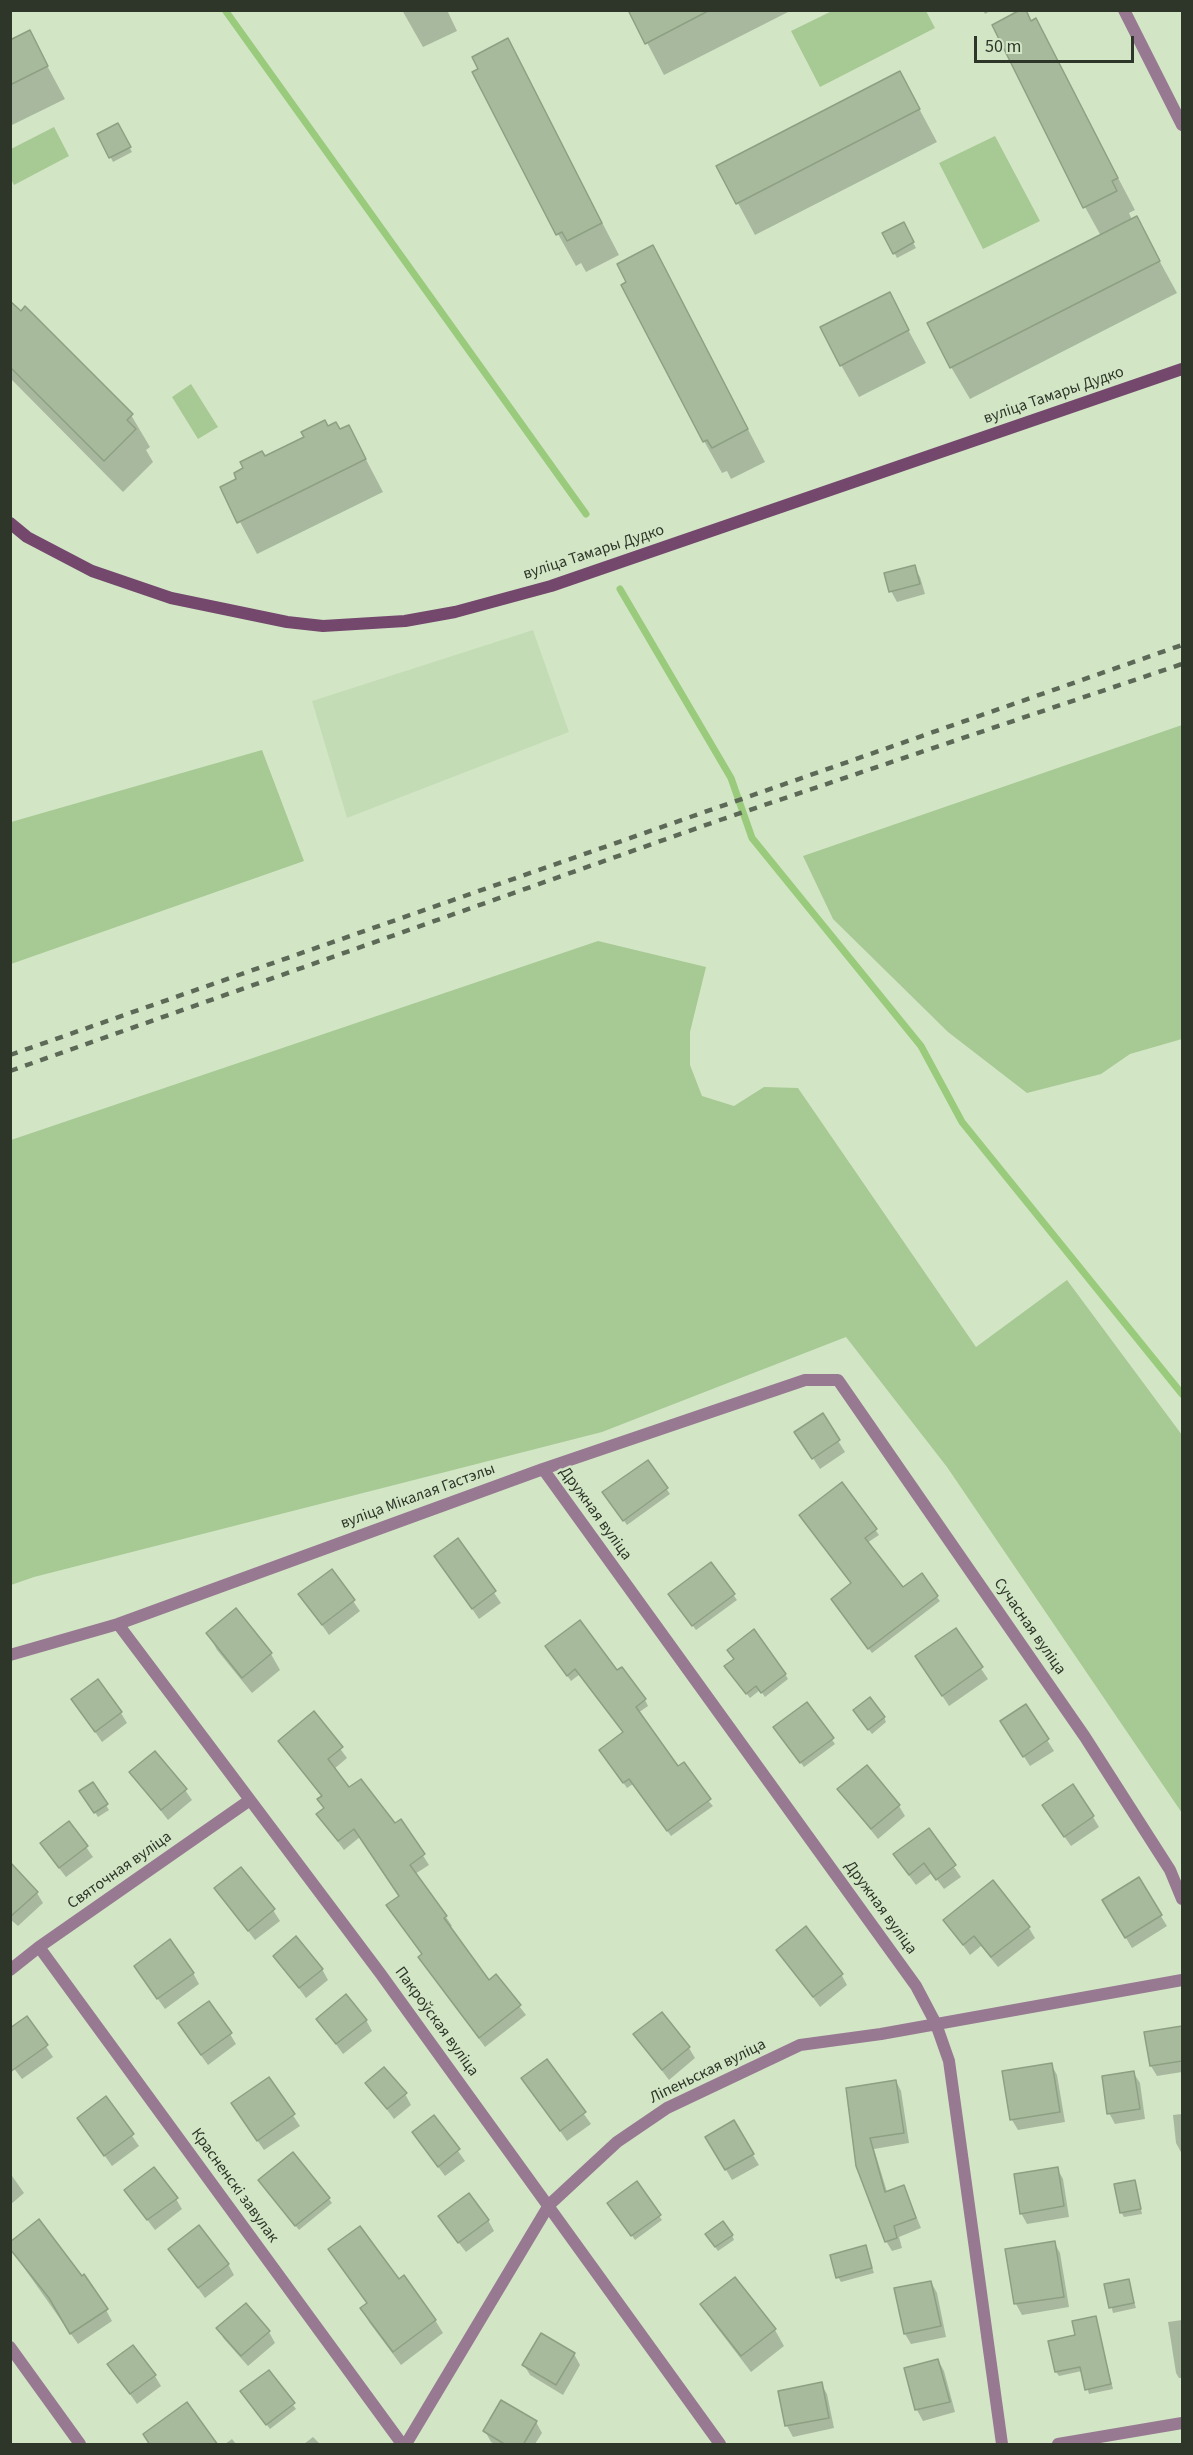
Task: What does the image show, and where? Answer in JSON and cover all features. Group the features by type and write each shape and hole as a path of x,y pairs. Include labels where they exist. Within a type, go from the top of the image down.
{"street":[{"path":"1124,10 1182,125"},
{"name":"вуліца Тамары Дудко","path":"10,523 27,537 92,571 171,598 287,622 323,626 405,621 455,612 551,586 1182,369"},
{"name":"вуліца Мікалая Гастэлы","path":"10,1655 118,1624 543,1469 805,1380 838,1380"},
{"name":"Сучасная вуліца","path":"838,1380 1085,1737 1170,1870 1182,1899"},
{"name":"Дружная вуліца","path":"543,1469 916,1986 936,2024 949,2061 1002,2445"},
{"name":"Пакроўская вуліца","path":"118,1624 380,1972 720,2445"},
{"name":"Святочная вуліца","path":"10,1970 39,1947 250,1800"},
{"name":"Красненскі завулак","path":"39,1947 404,2445"},
{"name":"Ліпеньская вуліца","path":"404,2445 549,2205 617,2142 667,2108 800,2045 936,2024 1182,1980"},
{"path":"10,2347 80,2445"},
{"path":"1058,2445 1182,2423"}],"shaded area":[{"path":"834,10 926,11 935,28 820,87 791,31"},
{"path":"54,127 69,156 14,185 11,179 11,149"},
{"path":"995,136 1040,221 983,249 939,163"},
{"path":"191,384 218,427 198,439 172,397"},
{"path":"533,630 569,732 347,818 312,701"},
{"path":"1182,725 1182,1039 1130,1054 1101,1074 1027,1093 948,1032 833,919 803,856"},
{"path":"262,750 304,861 11,964 11,822"},
{"path":"598,941 706,967 690,1032 690,1065 702,1096 734,1106 764,1087 798,1088 976,1347 1067,1280 1182,1435 1182,1813 947,1467 846,1337 602,1432 34,1577 11,1585 11,1140"}],"building":[{"path":"628,10 710,10 645,44"},
{"path":"1020,10 1026,10 1031,21 1036,18 1118,178 1112,181 1117,191 1083,208 992,25"},
{"path":"30,30 48,66 10,85 10,40"},
{"path":"508,38 602,223 567,241 562,232 556,235 472,72 478,69 472,57"},
{"path":"900,71 920,109 736,204 716,166"},
{"path":"118,123 131,147 109,158 97,134"},
{"path":"1137,216 1160,261 950,368 927,323"},
{"path":"904,222 914,242 893,254 882,233"},
{"path":"653,245 748,429 712,448 707,440 703,442 621,285 626,282 617,264"},
{"path":"890,292 909,330 840,366 820,327"},
{"path":"10,301 21,311 25,306 133,414 127,420 136,429 104,461 10,367"},
{"path":"325,420 328,426 336,422 340,429 349,425 366,459 237,523 220,487 236,479 234,473 243,468 240,462 262,451 265,456 304,437 301,432"},
{"path":"915,565 920,584 889,592 884,573"},
{"path":"823,1413 840,1440 812,1459 794,1432"},
{"path":"648,1460 668,1488 623,1521 602,1492"},
{"path":"842,1482 877,1529 865,1538 903,1587 922,1573 938,1596 868,1649 831,1599 851,1583 799,1515"},
{"path":"458,1538 496,1591 472,1609 434,1556"},
{"path":"711,1562 735,1594 692,1626 668,1594"},
{"path":"332,1569 355,1600 322,1625 298,1594"},
{"path":"236,1608 272,1653 242,1678 206,1633"},
{"path":"580,1620 617,1670 622,1667 646,1699 636,1707 678,1766 684,1762 711,1799 667,1831 629,1779 623,1783 599,1750 623,1732 575,1669 567,1676 545,1646"},
{"path":"956,1628 983,1667 942,1696 915,1656"},
{"path":"754,1629 786,1674 761,1693 756,1686 746,1694 724,1666 734,1659 727,1650"},
{"path":"98,1679 122,1712 95,1732 71,1699"},
{"path":"870,1697 885,1717 868,1730 853,1710"},
{"path":"807,1702 834,1738 800,1763 773,1727"},
{"path":"1026,1704 1049,1739 1023,1757 1000,1721"},
{"path":"314,1711 343,1747 328,1759 349,1787 361,1779 395,1823 401,1819 425,1854 410,1865 447,1916 444,1918 489,1980 496,1974 521,2005 479,2038 418,1957 422,1954 386,1905 399,1896 354,1829 338,1841 316,1814 324,1808 317,1799 322,1796 278,1741"},
{"path":"155,1751 187,1789 161,1810 129,1772"},
{"path":"867,1765 900,1805 871,1829 837,1789"},
{"path":"93,1782 108,1804 94,1813 79,1791"},
{"path":"1073,1784 1094,1816 1064,1837 1042,1805"},
{"path":"69,1821 88,1846 59,1868 40,1843"},
{"path":"929,1828 956,1865 936,1880 924,1863 909,1875 893,1854"},
{"path":"10,1862 38,1892 10,1917"},
{"path":"241,1867 275,1909 248,1931 214,1888"},
{"path":"1139,1877 1162,1915 1125,1938 1102,1900"},
{"path":"993,1880 1030,1927 991,1957 974,1936 963,1945 943,1920"},
{"path":"806,1926 843,1974 813,1997 776,1950"},
{"path":"296,1936 323,1969 299,1988 273,1956"},
{"path":"170,1939 194,1973 157,1999 134,1966"},
{"path":"346,1994 367,2020 336,2044 316,2019"},
{"path":"209,2001 232,2033 201,2055 178,2023"},
{"path":"662,2012 690,2047 662,2070 633,2034"},
{"path":"27,2016 48,2045 10,2072 10,2028"},
{"path":"1182,2026 1182,2061 1150,2066 1144,2032"},
{"path":"547,2059 586,2112 560,2131 521,2078"},
{"path":"1052,2063 1060,2112 1010,2120 1002,2071"},
{"path":"384,2067 407,2093 387,2109 365,2083"},
{"path":"1134,2071 1140,2109 1107,2114 1102,2076"},
{"path":"269,2077 295,2114 257,2141 231,2103"},
{"path":"896,2080 904,2133 870,2138 885,2192 904,2185 916,2218 894,2226 897,2238 885,2242 856,2166 846,2088"},
{"path":"106,2096 134,2134 104,2156 77,2118"},
{"path":"434,2115 460,2149 438,2167 412,2132"},
{"path":"734,2120 754,2154 725,2170 705,2137"},
{"path":"293,2152 330,2198 295,2226 258,2180"},
{"path":"154,2167 178,2198 147,2220 124,2190"},
{"path":"1058,2167 1064,2206 1020,2214 1014,2174"},
{"path":"1135,2180 1141,2209 1120,2213 1114,2184"},
{"path":"637,2181 661,2215 631,2236 607,2203"},
{"path":"469,2193 489,2220 458,2243 438,2216"},
{"path":"39,2219 82,2276 84,2274 108,2309 70,2334 49,2298 10,2249 10,2242"},
{"path":"723,2221 733,2235 715,2247 705,2234"},
{"path":"199,2225 229,2264 198,2288 168,2249"},
{"path":"360,2226 399,2279 404,2275 436,2320 393,2352 360,2308 367,2303 328,2249"},
{"path":"1055,2241 1064,2297 1014,2304 1005,2249"},
{"path":"866,2245 872,2268 836,2278 830,2255"},
{"path":"735,2277 776,2329 741,2356 700,2304"},
{"path":"1129,2279 1134,2303 1109,2308 1104,2284"},
{"path":"931,2281 941,2326 904,2334 894,2288"},
{"path":"246,2303 270,2331 241,2356 216,2328"},
{"path":"1096,2316 1111,2384 1085,2390 1080,2367 1055,2372 1048,2341 1075,2335 1072,2321"},
{"path":"541,2333 575,2353 556,2385 522,2365"},
{"path":"133,2345 156,2375 130,2394 107,2364"},
{"path":"938,2359 950,2402 915,2410 904,2368"},
{"path":"269,2370 295,2403 266,2425 240,2391"},
{"path":"822,2382 829,2418 785,2426 778,2391"},
{"path":"501,2400 537,2421 523,2445 506,2445 483,2431"},
{"path":"187,2402 218,2445 150,2445 143,2434"}],"waterway":[{"path":"225,10 586,514"},
{"path":"620,589 731,778 752,838 921,1046 962,1122 1182,1394"}],"railway":[{"path":"10,1055 1182,645"},
{"path":"10,1071 720,820 1182,664"}]}
